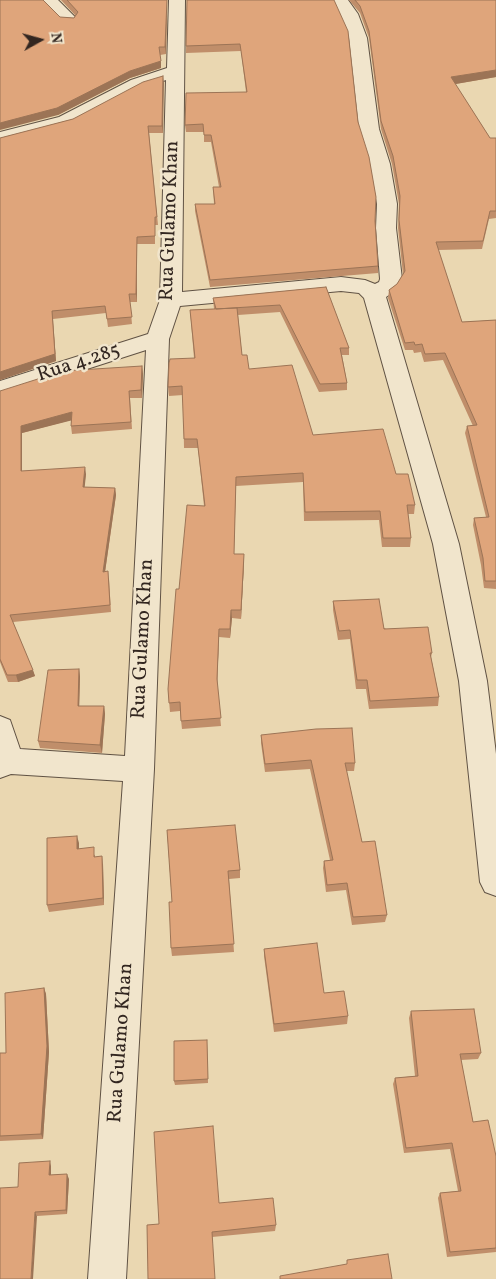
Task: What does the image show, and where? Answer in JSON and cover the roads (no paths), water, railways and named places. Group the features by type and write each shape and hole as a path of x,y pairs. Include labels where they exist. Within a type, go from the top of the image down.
{"street":[{"path":"47,0 68,19"},
{"name":"Rua Gulamo Khan","path":"107,1279 139,769 158,339 171,300 177,0"},
{"path":"340,0 349,14 358,38 369,130 380,164 386,198 386,228 391,279 386,286 374,295"},
{"path":"0,138 66,121 138,84 175,71"},
{"path":"171,300 341,284 365,287 374,295 446,544 473,680 496,882"},
{"name":"Rua 4.285","path":"0,389 158,339"},
{"path":"0,728 4,763 139,769"}]}
